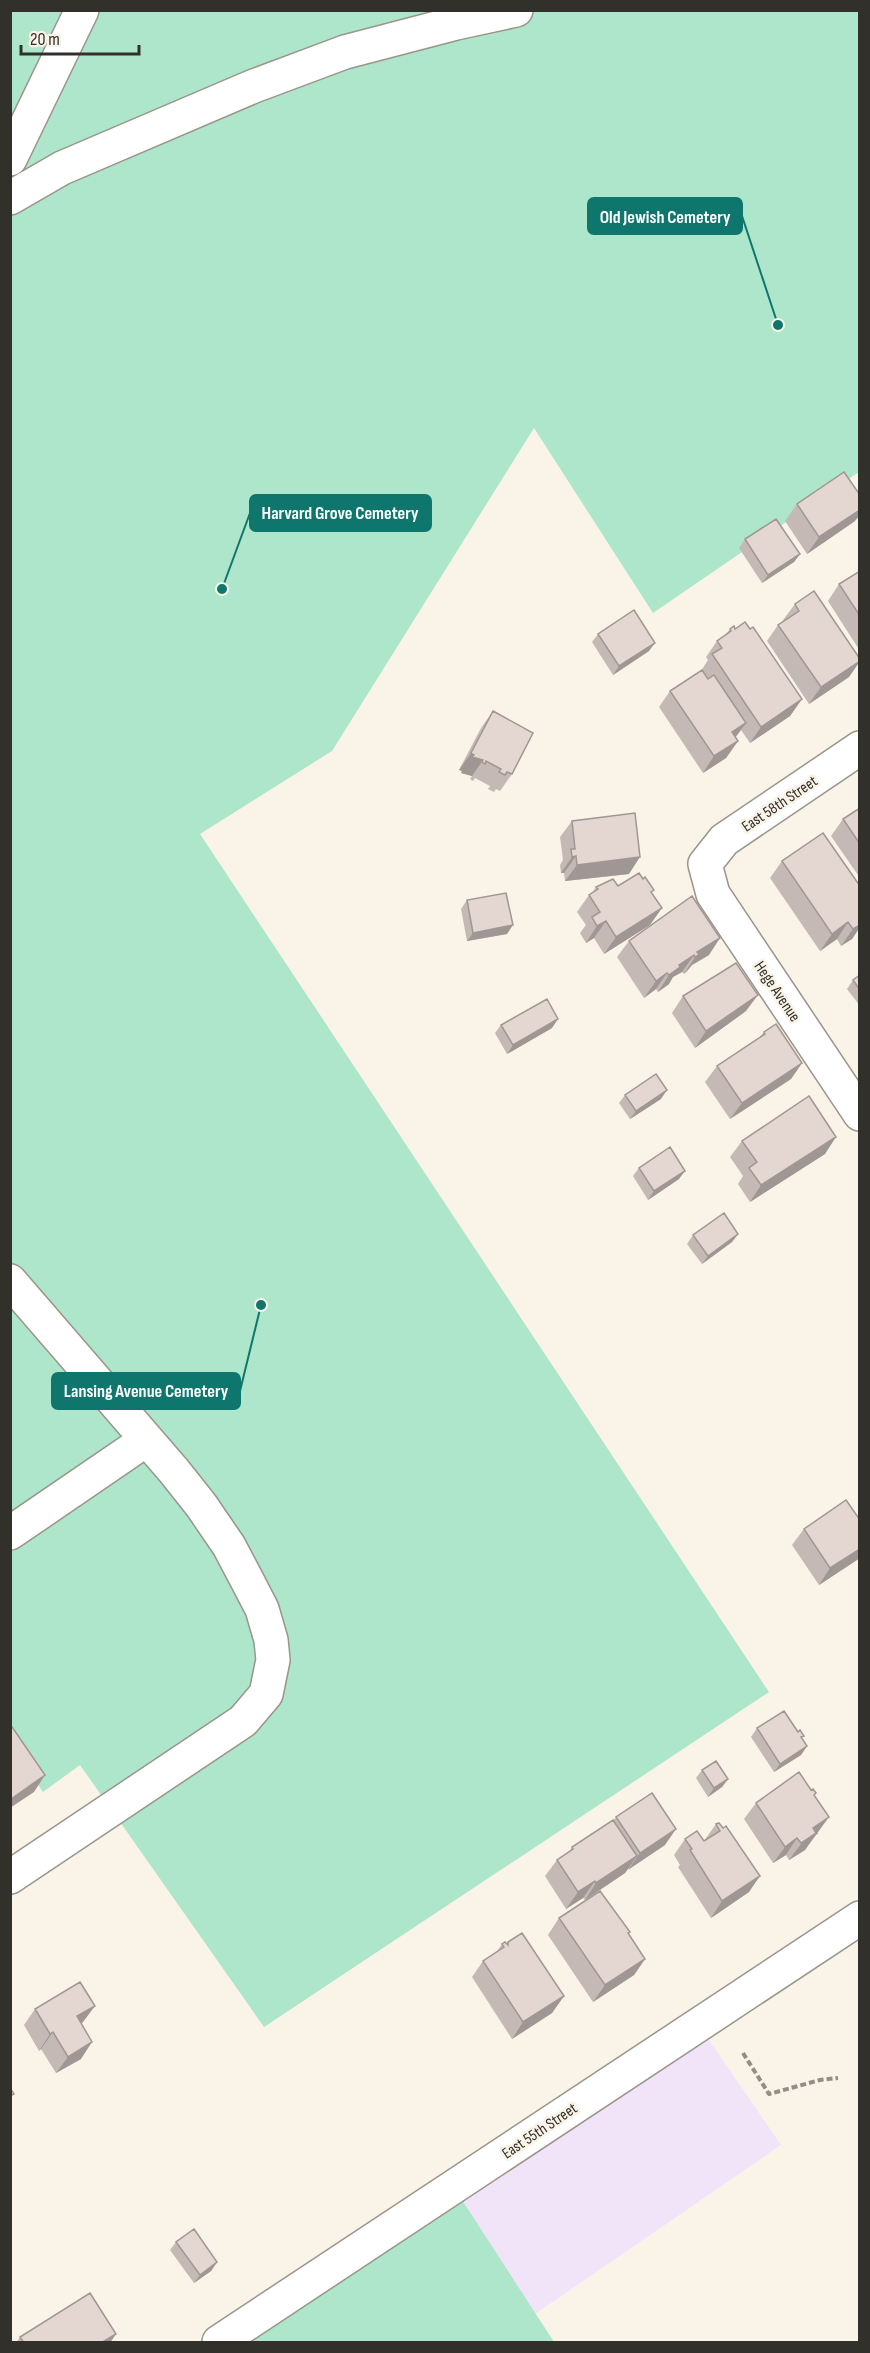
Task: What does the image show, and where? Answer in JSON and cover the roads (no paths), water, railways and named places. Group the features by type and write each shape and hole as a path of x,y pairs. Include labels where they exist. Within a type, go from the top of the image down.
{"street":[{"path":"10,159 82,10"},
{"path":"10,198 62,168 254,86 345,52 456,22 516,10"},
{"name":"East 58th Street","path":"705,864 724,840 860,748"},
{"name":"Hege Avenue","path":"705,864 713,894 860,1114"},
{"path":"10,1281 112,1397 201,1505 229,1546 262,1609 272,1640 273,1660 266,1694 243,1721 10,1877"},
{"path":"10,1533 146,1440"},
{"name":"East 55th Street","path":"219,2343 860,1917"}],"place":[{"name":"Old Jewish Cemetery","path":"778,325"},
{"name":"Harvard Grove Cemetery","path":"222,589"},
{"name":"Lansing Avenue Cemetery","path":"261,1305"}]}
